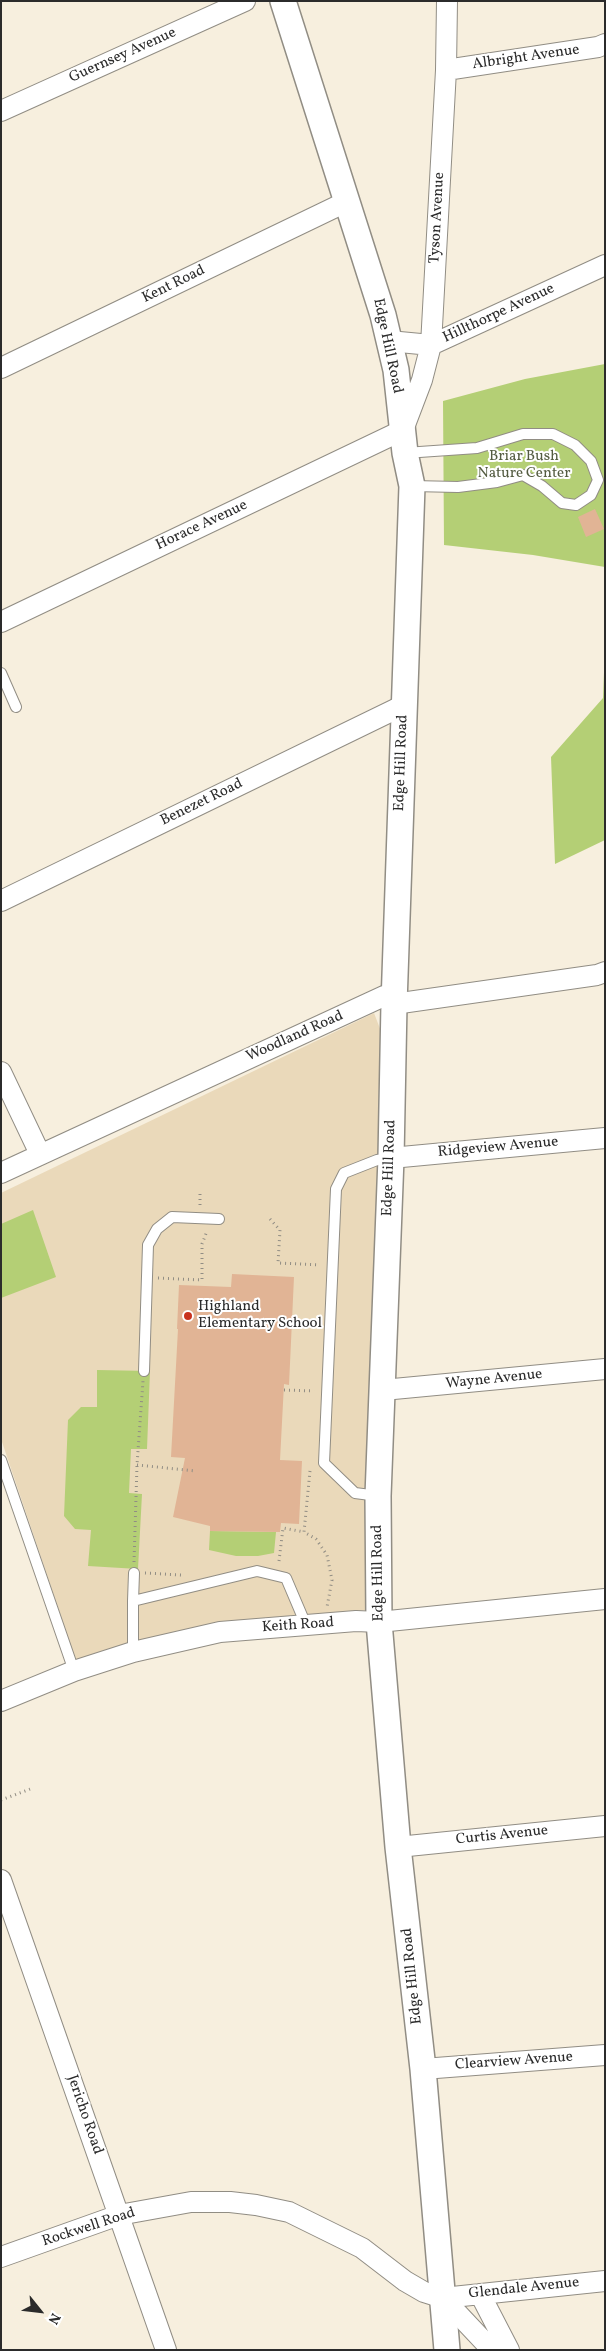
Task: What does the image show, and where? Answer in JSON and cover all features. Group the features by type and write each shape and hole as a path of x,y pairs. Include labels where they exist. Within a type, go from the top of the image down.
{"street":[{"name":"Guernsey Avenue","path":"1,111 245,1"},
{"name":"Edge Hill Road","path":"283,1 348,201 389,340 396,370 404,442 412,486 394,1004 391,1158 378,1496 379,1622 398,1847 423,2069 443,2298 452,2345"},
{"name":"Tyson Avenue","path":"404,442 431,345 446,70 447,1"},
{"name":"Albright Avenue","path":"446,70 598,47 605,44"},
{"name":"Kent Road","path":"1,368 348,201"},
{"name":"Hillthorpe Avenue","path":"389,340 431,345 605,266"},
{"name":"Horace Avenue","path":"1,622 404,442"},
{"name":"Benezet Road","path":"1,901 404,705"},
{"name":"Woodland Road","path":"1,1173 384,996 394,1004 597,975 605,972"},
{"path":"1,1072 40,1154"},
{"name":"Ridgeview Avenue","path":"391,1158 605,1138"},
{"name":"Wayne Avenue","path":"383,1390 605,1369"},
{"name":"Keith Road","path":"1,1701 74,1671 133,1652 220,1632 306,1625 379,1622 605,1598"},
{"name":"Curtis Avenue","path":"398,1847 605,1826"},
{"name":"Jericho Road","path":"1,1880 166,2350"},
{"name":"Clearview Avenue","path":"423,2069 605,2055"},
{"name":"Rockwell Road","path":"1,2257 119,2215 191,2202 230,2202 289,2212 362,2248 404,2281 424,2292 443,2298 492,2350"},
{"name":"Glendale Avenue","path":"443,2298 605,2281"},
{"path":"480,2294 509,2350"}],"lane":[{"path":"404,442 477,448 523,434 553,434 575,445 591,461 598,480 591,495 576,505 562,503 542,486 523,475 497,482 458,487 412,486"},
{"path":"1,673 16,707"},
{"path":"378,1496 356,1493 324,1463 336,1189 344,1173 377,1160 391,1158"},
{"path":"144,1371 148,1245 157,1229 172,1217 219,1219"},
{"path":"1,1460 74,1671"},
{"path":"133,1601 257,1571 286,1578 306,1625"},
{"path":"133,1652 134,1573"}],"path":[{"path":"200,1194 200,1209"},
{"path":"270,1219 280,1230 278,1263 320,1265"},
{"path":"147,1277 202,1280 202,1244 208,1228"},
{"path":"144,1371 137,1465 134,1573 187,1575"},
{"path":"284,1390 314,1391"},
{"path":"137,1465 196,1470"},
{"path":"304,1532 310,1471"},
{"path":"279,1561 283,1528 304,1532 316,1539 327,1555 332,1580 326,1610"},
{"path":"1,1800 33,1788"}],"shaded area":[{"name":"Highland Elementary School","path":"374,1013 384,1039 367,1610 219,1625 76,1661 1,1439 1,1193"}],"green space":[{"name":"Briar Bush Nature Center","path":"605,364 605,567 533,555 444,545 443,401 525,379"},
{"path":"605,647 605,840 555,864 551,757 603,698"},
{"path":"33,1210 56,1277 1,1298 1,1224"},
{"path":"97,1370 150,1371 147,1449 131,1449 129,1493 142,1494 138,1569 88,1566 91,1530 75,1529 64,1516 68,1420 81,1407 97,1407"},
{"path":"210,1531 276,1532 274,1553 258,1556 236,1556 209,1550"}],"building":[{"path":"595,509 604,529 586,537 578,517"},
{"path":"232,1274 294,1277 289,1385 284,1384 280,1460 302,1461 299,1524 281,1523 280,1532 210,1531 210,1526 173,1517 185,1458 171,1457 179,1285 231,1287"}],"place":[{"name":"Highland Elementary School","path":"188,1316"}]}
